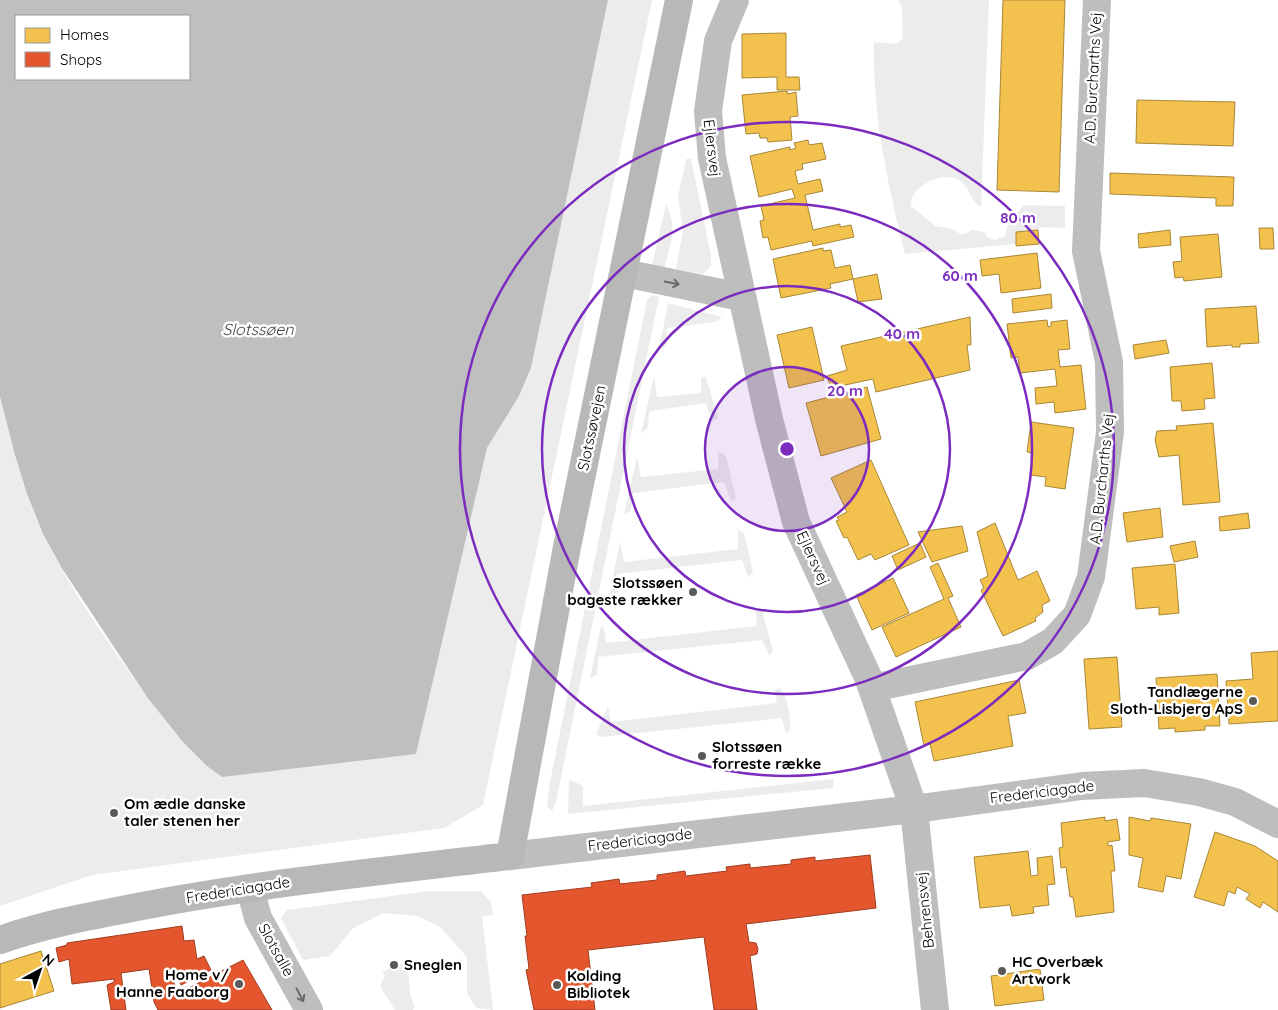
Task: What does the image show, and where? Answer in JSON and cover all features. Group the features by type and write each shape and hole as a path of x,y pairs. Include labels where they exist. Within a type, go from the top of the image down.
{"main road":[{"name":"Slotssøvejen","path":"510,856 567,547 679,0"},
{"name":"Fredericiagade","path":"0,940 37,927 250,888 510,856"}],"street":[{"name":"Ejlersvej","path":"735,0 718,41 708,111 712,158 741,297 769,420 796,522 872,688 914,809"},
{"name":"A.D. Burcharths Vej","path":"872,688 1027,656 1053,641 1077,615 1091,577 1110,432 1109,362 1086,251 1097,0"},
{"path":"624,274 741,297"},
{"name":"Fredericiagade","path":"510,856 914,809 1082,786 1144,783 1199,792 1235,802 1276,820"},
{"name":"Behrensvej","path":"914,809 935,1010"},
{"name":"Slotsalle","path":"250,888 258,918 309,1010"}],"shaded area":[{"path":"608,0 652,0 483,805 444,828 92,875 0,906 0,397 24,484 43,534 66,577 147,697 416,754 487,448 519,396 531,368"},
{"path":"898,0 989,0 981,207 963,183 953,177 945,177 928,182 915,193 911,206 935,226 952,229 962,235 972,230 984,232 987,237 995,240 1005,236 1008,225 1024,205 1065,206 1065,228 1040,227 1038,230 1016,232 1016,244 905,254 882,149 874,69 874,42 896,44 903,38 902,8"},
{"path":"686,159 691,159 711,255 711,266 703,274 676,269 683,231 678,197"},
{"path":"666,204 672,221 672,237 664,269 651,269"},
{"path":"652,295 659,297 556,802 552,811 547,806 549,787 647,300"},
{"path":"668,303 722,317 716,322 667,328 666,346 659,350"},
{"path":"654,376 657,397 701,393 701,377 706,377 718,418 712,422 706,403 649,411 648,427 641,434"},
{"path":"718,451 726,456 736,498 731,501 724,482 633,493 631,511 624,514 637,457 641,477 718,469"},
{"path":"738,530 744,533 753,572 748,577 742,560 617,574 619,592 609,596 620,542 624,562 738,549"},
{"path":"755,609 762,610 773,651 769,655 762,640 598,657 597,675 590,678 601,626 604,628 606,643 757,626"},
{"path":"779,688 787,701 790,720 790,730 786,733 782,718 600,737 596,734 608,706 611,722 777,703 775,690"},
{"path":"569,779 583,786 583,806 834,779 833,788 568,814"},
{"path":"429,891 481,891 491,902 493,915 482,916 493,1010 476,1008 467,993 467,957 440,927 418,916 383,913 353,928 330,956 303,960 281,918 287,910"},
{"path":"390,962 404,964 407,969 412,1000 415,1005 413,1010 395,1010 380,986 385,975 382,971 388,970"}],"water":[{"name":"Slotssøen","path":"0,0 608,0 531,368 519,396 487,448 416,754 222,777 207,766 183,742 147,697 61,567 43,534 27,494 0,397"}],"building: Homes":[{"path":"1003,0 1065,0 1059,192 997,190"},
{"path":"786,33 786,77 799,77 800,90 777,90 777,77 742,78 742,34"},
{"path":"787,91 788,94 796,92 798,116 790,117 792,140 768,142 767,138 760,138 759,133 746,134 742,95"},
{"path":"1137,100 1235,102 1233,146 1136,143"},
{"path":"808,140 809,145 822,143 826,159 802,164 803,169 795,171 798,184 820,179 823,191 805,195 813,230 840,224 840,227 851,225 854,237 813,246 812,241 771,250 768,237 763,238 760,221 764,220 761,206 795,198 792,189 759,197 750,156 790,147 790,150 796,148 794,143"},
{"path":"1110,173 1234,177 1233,206 1216,206 1216,198 1110,194"},
{"path":"1259,228 1273,228 1274,249 1260,249"},
{"path":"1038,230 1039,244 1016,246 1016,232"},
{"path":"1170,230 1171,245 1139,248 1138,234"},
{"path":"1218,234 1222,277 1184,281 1183,277 1175,278 1173,262 1182,261 1180,237"},
{"path":"823,248 823,251 831,250 835,268 850,265 853,279 830,284 831,288 781,298 773,259"},
{"path":"1037,253 1041,288 1001,293 999,274 982,276 980,260"},
{"path":"877,274 882,299 858,302 853,279"},
{"path":"1051,294 1052,308 1013,313 1012,299"},
{"path":"1256,306 1259,343 1240,344 1240,347 1232,347 1232,345 1207,347 1205,309"},
{"path":"970,317 971,345 967,345 970,370 876,392 873,379 831,388 827,376 847,370 841,346"},
{"path":"1047,320 1048,327 1051,326 1051,322 1067,320 1070,349 1058,350 1060,367 1081,365 1086,409 1055,413 1054,402 1036,404 1035,388 1057,386 1055,369 1020,373 1018,357 1011,358 1007,324"},
{"path":"812,327 824,380 789,388 777,335"},
{"path":"1166,340 1169,353 1135,359 1133,345"},
{"path":"1212,363 1215,398 1204,399 1205,409 1182,411 1181,401 1172,401 1170,367"},
{"path":"867,387 881,439 821,456 806,403"},
{"path":"1031,422 1074,428 1065,489 1045,486 1046,477 1030,475 1033,453 1027,452"},
{"path":"1213,423 1220,502 1183,505 1179,455 1159,457 1155,440 1157,431 1177,430 1176,426"},
{"path":"871,460 909,545 875,560 871,554 858,560 847,537 844,538 836,521 839,520 837,517 847,512 831,478"},
{"path":"1160,508 1163,537 1127,542 1123,513"},
{"path":"1248,513 1250,528 1220,531 1219,517"},
{"path":"995,523 1018,580 1037,571 1050,601 1042,605 1043,612 1035,618 1036,621 1003,636 981,590 984,588 980,580 988,576 977,532"},
{"path":"962,526 968,551 932,562 918,532"},
{"path":"1195,541 1198,557 1174,562 1170,546"},
{"path":"920,543 926,557 898,570 892,556"},
{"path":"938,563 953,596 948,598 961,627 896,657 882,627 944,599 930,567"},
{"path":"1175,564 1179,613 1159,615 1159,607 1136,609 1132,568"},
{"path":"893,578 909,613 872,630 856,595"},
{"name":"Tandlægerne Sloth-Lisbjerg ApS","path":"1278,651 1278,721 1229,724 1226,681 1253,679 1251,653"},
{"path":"1117,657 1122,727 1089,729 1084,659"},
{"path":"1217,674 1220,726 1205,726 1205,730 1175,732 1175,728 1159,729 1156,678"},
{"path":"1019,680 1026,713 1008,716 1013,746 934,761 930,744 924,746 915,702"},
{"path":"1105,817 1105,821 1117,819 1120,840 1108,842 1108,846 1112,845 1115,871 1111,871 1114,912 1076,917 1073,897 1070,897 1066,867 1061,868 1059,848 1063,847 1061,823"},
{"path":"1129,817 1150,821 1151,818 1191,824 1181,879 1166,876 1163,892 1138,887 1143,858 1129,855"},
{"path":"1215,832 1255,846 1278,861 1278,912 1263,902 1260,908 1246,899 1250,894 1237,887 1235,894 1228,891 1224,906 1194,897"},
{"path":"1028,851 1031,876 1038,875 1037,858 1052,856 1055,884 1047,885 1049,905 1033,907 1034,913 1012,916 1010,905 980,908 974,857"},
{"path":"41,951 54,991 0,1008 0,964"},
{"path":"1040,969 1044,1000 995,1006 991,976"}],"building: Shops":[{"path":"870,855 876,908 746,924 749,942 756,943 758,949 757,954 750,956 757,1010 714,1010 704,937 588,950 595,1010 534,1010 526,970 529,969 522,895 592,887 591,883 619,879 620,884 657,880 657,875 685,871 686,876 727,871 726,867 750,864 750,868 791,864 791,860 815,857 815,861"},
{"path":"182,926 184,941 194,940 197,959 204,956 211,970 181,985 179,980 173,981 179,993 243,960 272,1010 158,1010 154,1002 149,969 121,973 126,1010 111,1010 107,985 114,982 114,979 72,984 69,959 59,962 56,948 67,945 67,943"}],"place":[{"name":"Slotssøen bageste rækker","path":"693,592"},
{"name":"Tandlægerne Sloth-Lisbjerg ApS","path":"1253,701"},
{"name":"Slotssøen forreste række","path":"702,756"},
{"name":"Om ædle danske taler stenen her","path":"114,813"},
{"name":"Sneglen","path":"394,965"},
{"name":"HC Overbæk Artwork","path":"1002,971"},
{"name":"Home v/ Hanne Faaborg","path":"239,984"},
{"name":"Kolding Bibliotek","path":"557,985"}]}
